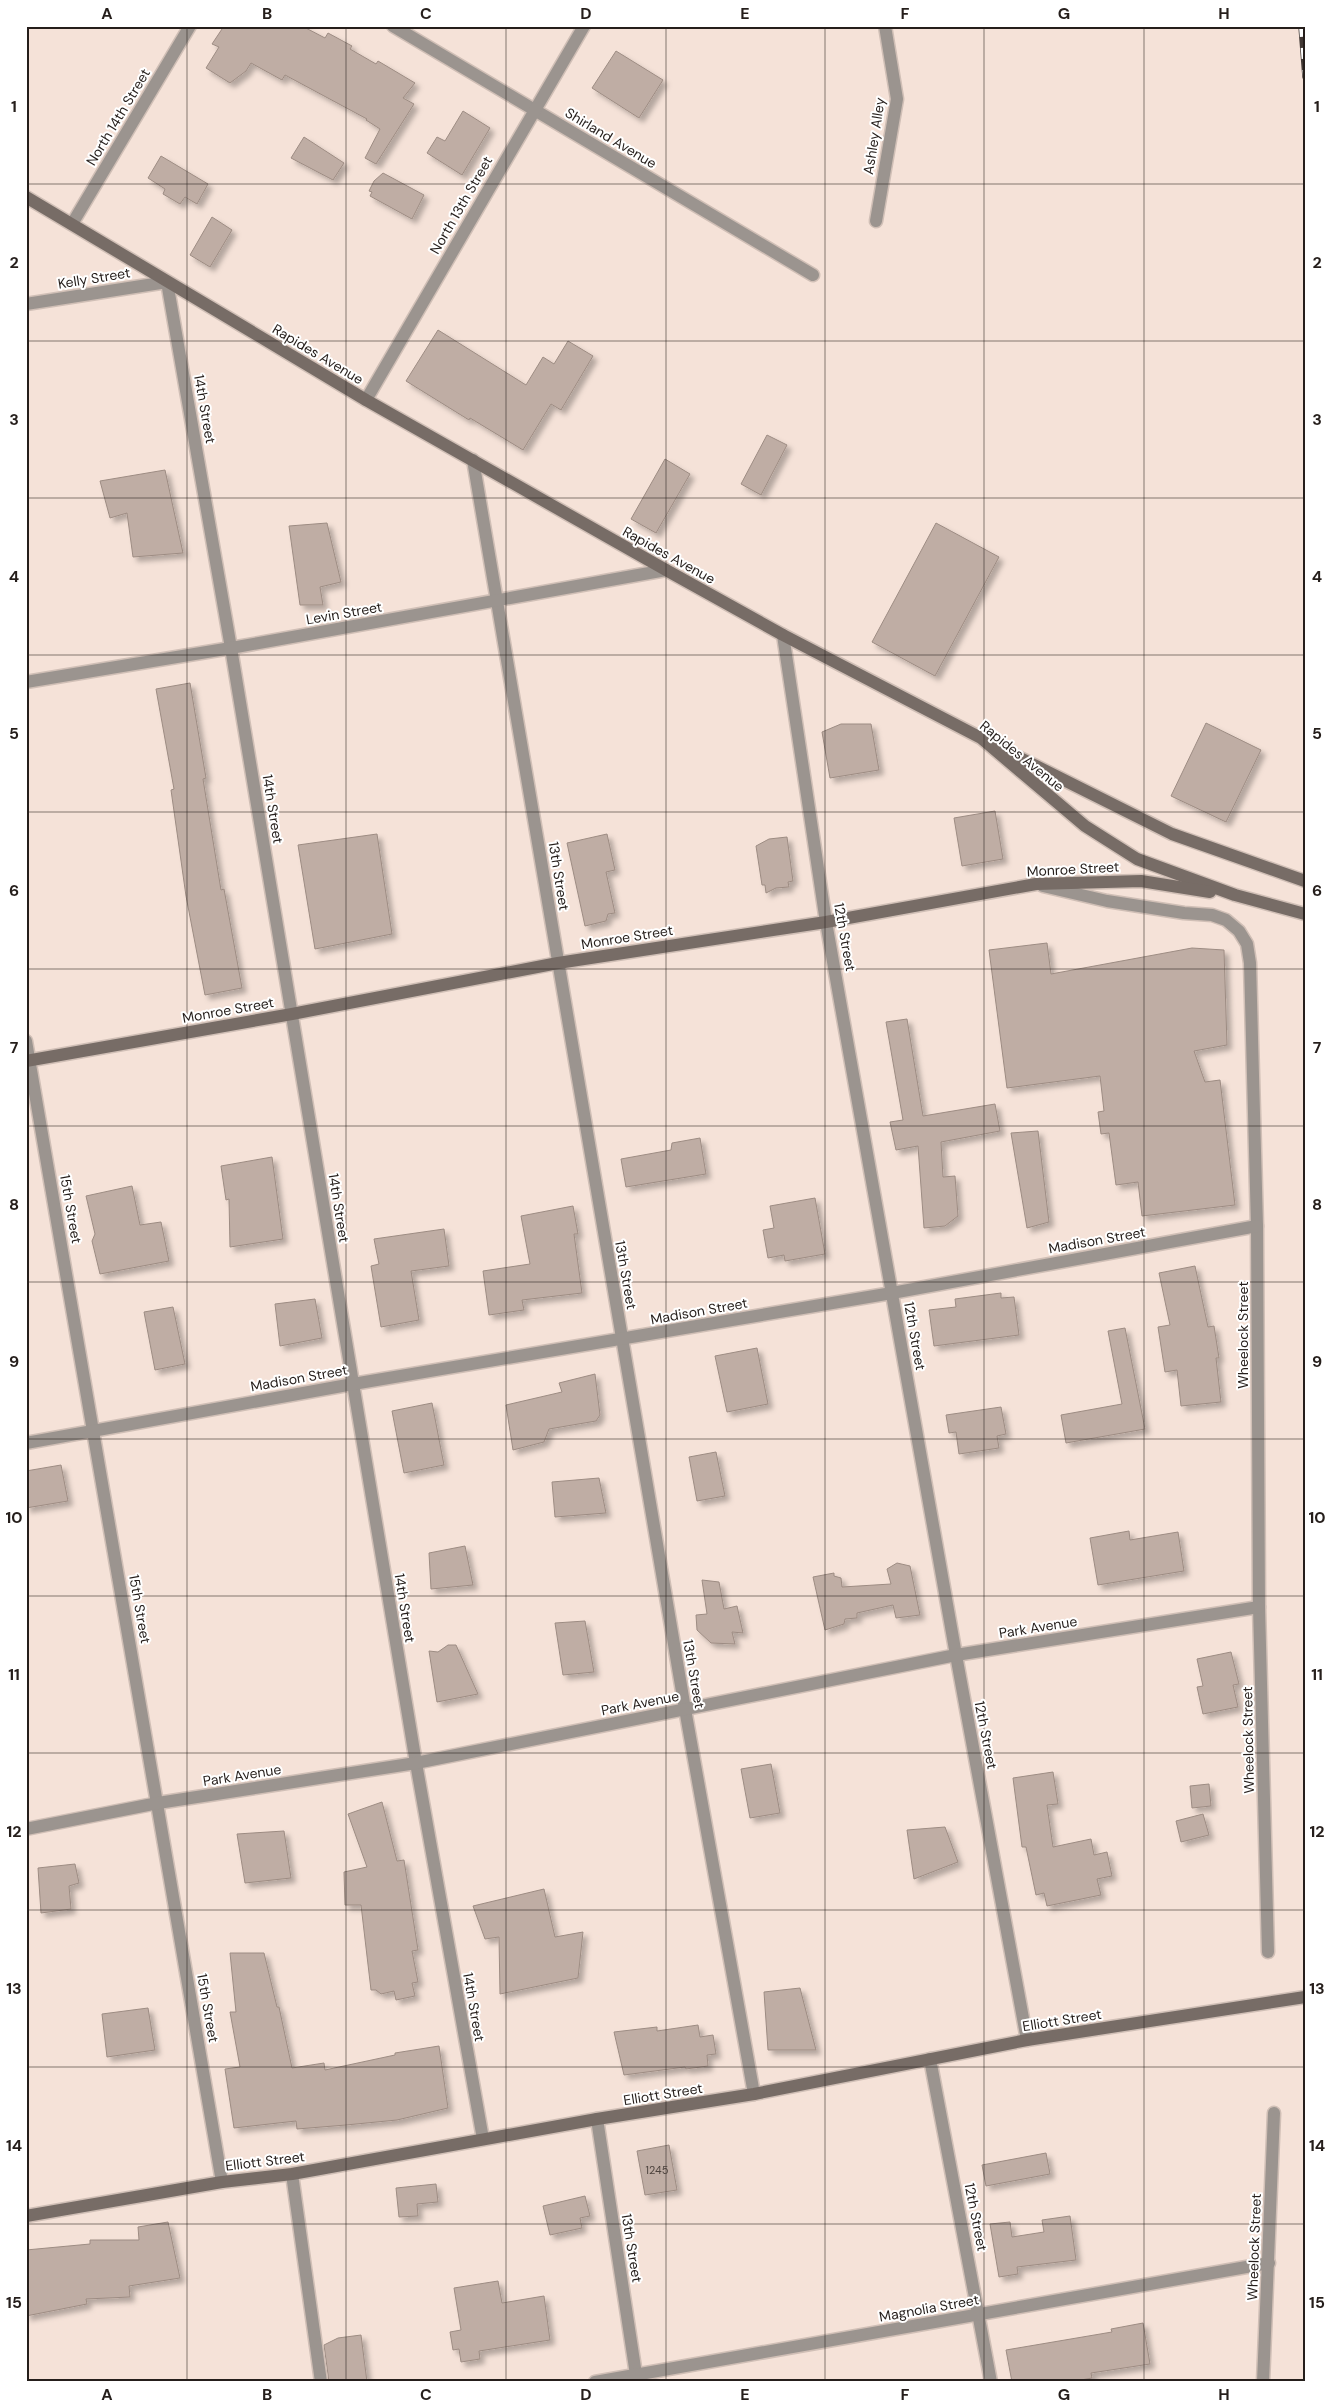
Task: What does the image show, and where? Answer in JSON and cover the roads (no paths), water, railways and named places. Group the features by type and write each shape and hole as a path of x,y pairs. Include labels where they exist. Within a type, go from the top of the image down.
{"main road":[{"name":"Rapides Avenue","path":"26,197 366,400 666,570 783,635 981,738 1085,826 1137,859 1235,895 1305,914"},
{"path":"981,738 1172,834 1305,881"},
{"name":"Monroe Street","path":"28,1061 292,1014 558,963 826,922 1036,884 1141,882 1235,895"},
{"name":"Elliott Street","path":"26,2216 222,2182 292,2174 597,2119 754,2094 1028,2040 1305,1997"}],"street":[{"name":"North 14th Street","path":"72,224 190,26"},
{"name":"Shirland Avenue","path":"393,26 813,275"},
{"name":"North 13th Street","path":"366,400 584,26"},
{"name":"Ashley Alley","path":"876,220 897,99 885,26"},
{"name":"Kelly Street","path":"26,304 167,282"},
{"name":"14th Street","path":"167,282 232,648 416,1762 483,2139"},
{"name":"13th Street","path":"473,460 685,1709 754,2094"},
{"name":"Levin Street","path":"26,682 232,648 666,570"},
{"name":"12th Street","path":"783,635 826,922 956,1655 1028,2040"},
{"name":"Wheelock Street","path":"1036,884 1107,902 1212,915 1226,920 1239,931 1247,944 1250,963 1258,1226 1259,1607 1268,1952"},
{"name":"15th Street","path":"26,1041 222,2182"},
{"name":"Madison Street","path":"26,1443 353,1384 892,1293 1258,1226"},
{"name":"Park Avenue","path":"26,1829 158,1803 416,1762 956,1655 1259,1607"},
{"name":"12th Street","path":"930,2059 991,2382"},
{"name":"Wheelock Street","path":"1263,2382 1274,2113"},
{"name":"13th Street","path":"597,2119 637,2378"},
{"path":"292,2174 322,2382"},
{"name":"Magnolia Street","path":"595,2382 637,2378 1269,2263"}],"railway":[{"path":"1301,26 1305,77"}]}
